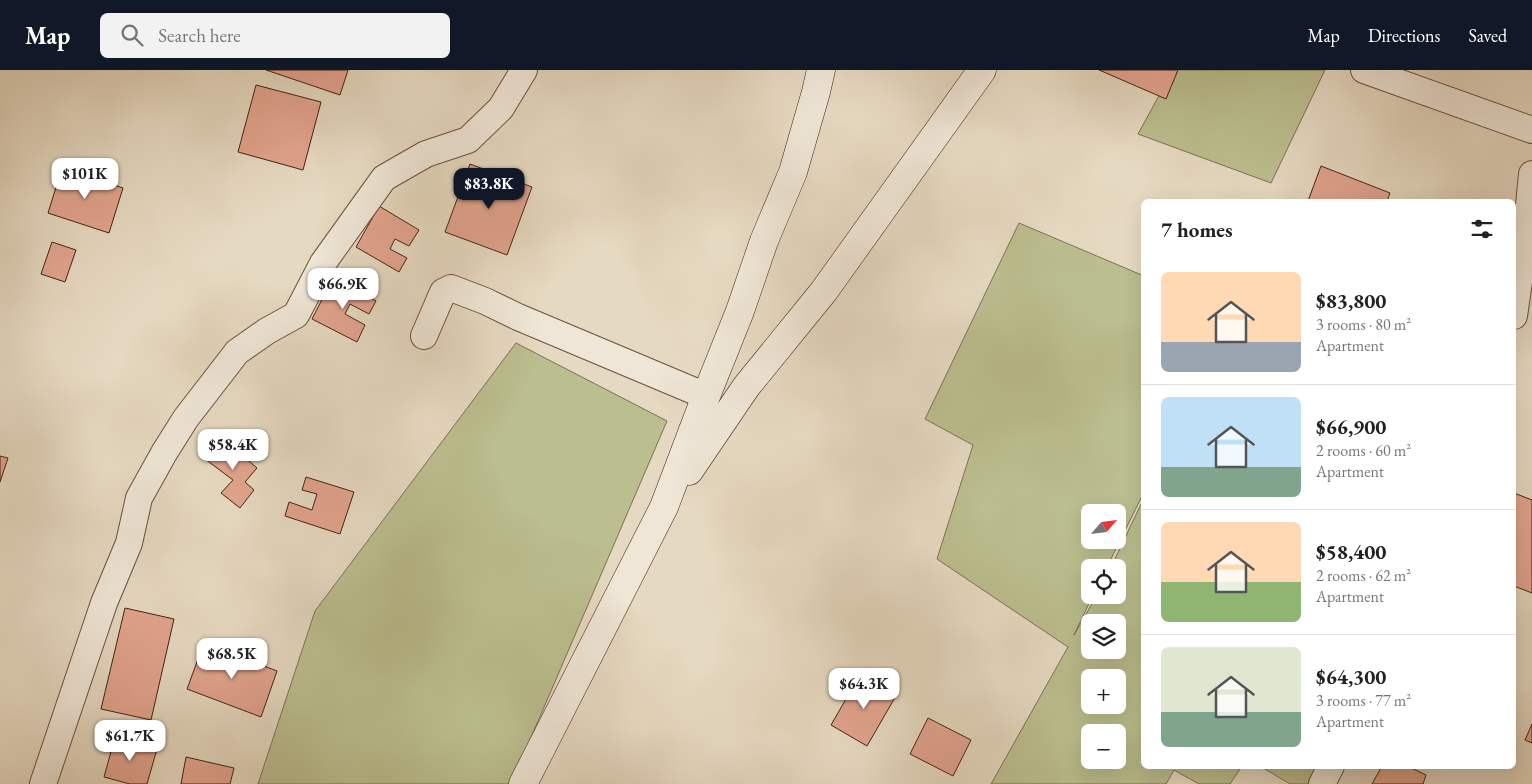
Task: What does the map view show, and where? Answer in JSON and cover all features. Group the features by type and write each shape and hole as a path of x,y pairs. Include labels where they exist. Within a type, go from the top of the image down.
{"street":[{"path":"43,784 104,603 129,543 139,498 186,418 237,352 267,330 296,315 323,263 384,178 426,154 468,140 501,108 524,70"},
{"path":"524,784 664,507 740,311 764,241 793,172 821,70"},
{"path":"664,507 746,387 824,291 982,70"},
{"path":"1364,70 1532,130"},
{"path":"1516,302 1532,174"},
{"path":"424,336 443,292 451,288 706,396"},
{"path":"1322,784 1330,769"}],"green space":[{"path":"1173,70 1325,70 1271,183 1138,134"},
{"path":"1019,223 1141,275 1141,498 1126,528 1126,504 1081,504 1081,549 1116,549 1111,559 1081,559 1081,604 1089,604 1084,614 1081,614 1081,620 1074,635 1081,623 1081,659 1126,659 1126,614 1086,614 1092,604 1126,604 1126,559 1115,559 1120,549 1126,549 1126,536 1141,504 1141,769 1240,769 1230,784 1199,784 1174,770 1166,784 991,784 1068,647 937,559 973,445 925,419"},
{"path":"516,343 667,421 511,784 258,784 315,611"},
{"path":"1265,769 1319,769 1311,784 1290,784"}],"building":[{"path":"266,70 348,70 340,95"},
{"path":"1099,70 1178,70 1166,99"},
{"path":"256,85 321,102 303,170 238,152"},
{"path":"470,164 532,187 507,255 445,232"},
{"path":"1321,166 1390,193 1388,199 1309,199"},
{"path":"62,168 123,188 109,233 48,213"},
{"path":"379,206 419,230 409,246 395,239 390,249 407,258 399,272 356,247"},
{"path":"52,242 76,250 65,282 41,274"},
{"path":"333,278 376,301 369,314 350,304 345,314 365,325 357,342 312,319"},
{"path":"222,438 257,468 245,482 254,490 240,508 221,493 233,480 205,459"},
{"path":"0,456 8,458 0,482"},
{"path":"306,477 354,492 340,534 285,516 289,502 312,510 317,494 302,490"},
{"path":"1516,494 1532,500 1532,593 1516,587"},
{"path":"125,608 174,619 151,720 101,709"},
{"path":"204,643 277,671 261,717 187,689"},
{"path":"861,673 897,694 867,746 831,725"},
{"path":"928,718 971,740 953,776 910,754"},
{"path":"1532,724 1532,743 1525,740"},
{"path":"115,737 157,749 147,784 130,784 104,777"},
{"path":"186,757 234,768 230,784 181,784"},
{"path":"1380,769 1413,769 1426,775 1423,784 1372,784"}]}
